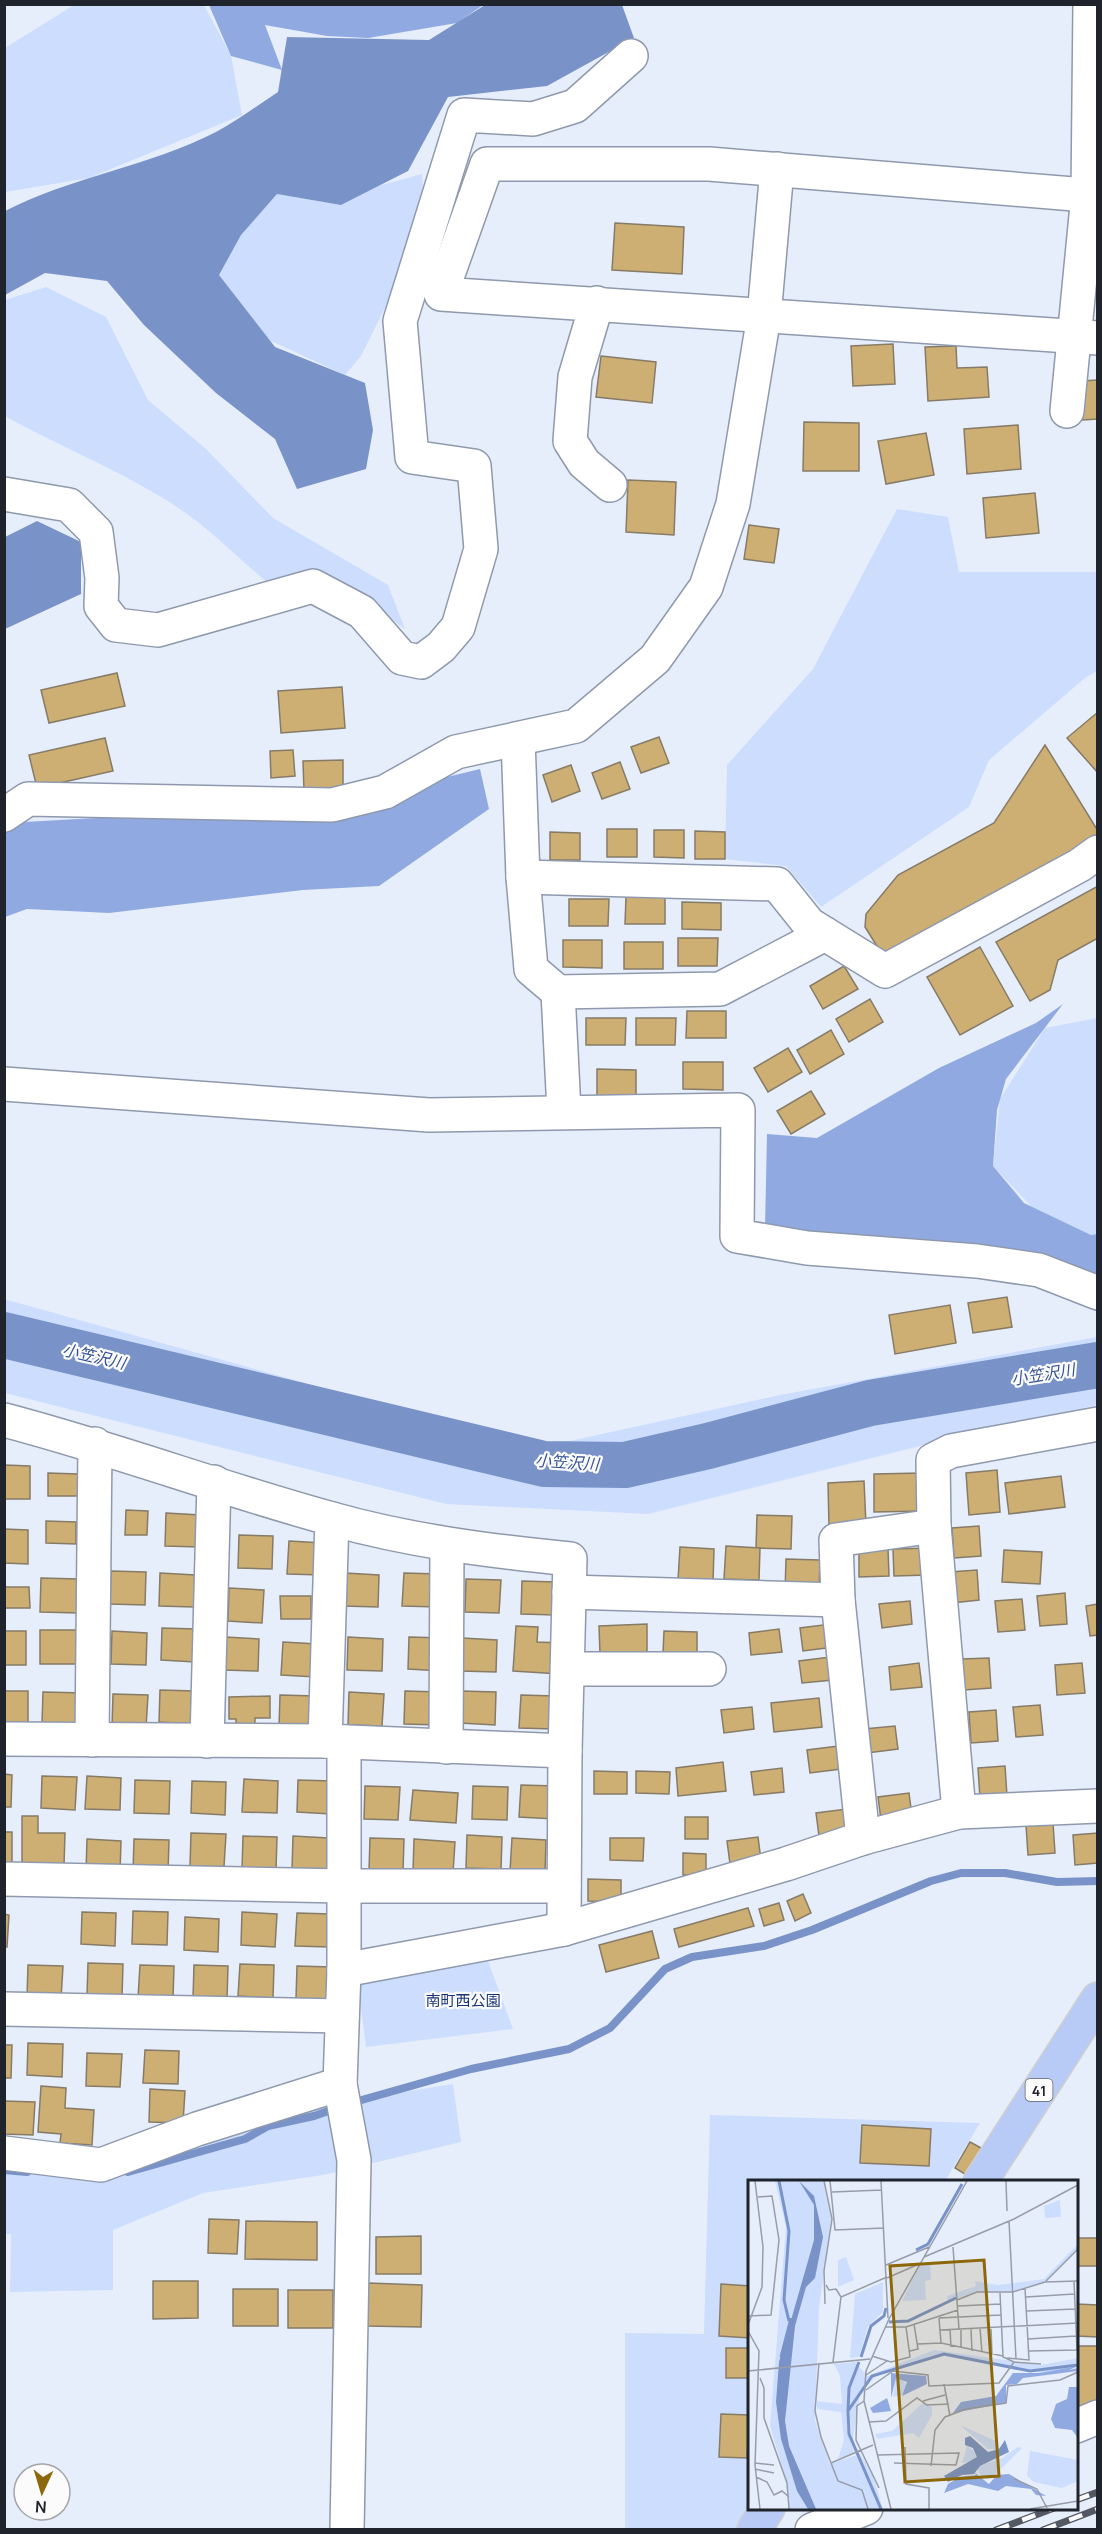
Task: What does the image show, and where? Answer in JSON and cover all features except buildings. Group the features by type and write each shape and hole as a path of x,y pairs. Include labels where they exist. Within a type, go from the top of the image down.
{"main road":[{"name":"41","path":"981,2180 1092,2020"},
{"path":"754,2529 767,2510"}],"street":[{"path":"1066,411 1086,337 1093,195 1090,4"},
{"path":"4,494 69,505 96,532 102,578 102,606 116,625 158,630 313,586 362,612 402,658 421,662 441,647 458,627 481,549 474,466 412,457 400,321 464,115 533,119 574,106 631,56"},
{"path":"1086,337 441,294 487,165 709,164 1093,195"},
{"path":"4,815 28,799 332,805 385,792 456,752 576,726 655,659 706,587 733,504 764,316 777,169"},
{"path":"597,303 575,376 570,441 584,463 610,485"},
{"path":"518,739 523,877 531,969 558,992 720,989 825,934"},
{"path":"523,877 777,884 809,924 885,971 1080,865 1098,852"},
{"path":"558,992 564,1111"},
{"path":"4,1084 429,1116 564,1111 738,1110 737,1236 807,1248 977,1261 1039,1270 1098,1293"},
{"path":"4,1420 95,1444 332,1519 447,1545 570,1559 565,1751 564,1929"},
{"path":"959,1812 934,1526 933,1461 951,1451 1098,1424"},
{"path":"92,1740 95,1444"},
{"path":"207,1741 214,1482"},
{"path":"332,1519 334,1741 344,1886 340,2084 354,2160 347,2529"},
{"path":"863,1838 838,1600 836,1540 934,1526"},
{"path":"446,1746 447,1545"},
{"path":"569,1592 838,1600"},
{"path":"568,1669 709,1669"},
{"path":"4,1739 334,1741 565,1751"},
{"path":"344,1970 564,1929 786,1864 863,1838 959,1812 1098,1806"},
{"path":"4,1879 344,1886 564,1886"},
{"path":"4,2009 342,2016"},
{"path":"4,2153 101,2165 196,2128 340,2084"},
{"path":"1078,2426 1098,2417"},
{"path":"812,2529 861,2510"}],"green space":[{"path":"74,5 204,5 231,56 242,115 89,178 5,192 5,48"},
{"path":"422,174 426,225 361,356 345,375 269,340 212,267 277,194 341,205 378,186"},
{"path":"46,287 106,317 148,400 206,449 273,518 388,585 405,629 331,578 269,584 211,533 174,505 133,481 5,416 5,300"},
{"path":"897,509 948,517 959,572 1097,572 1097,671 1085,678 989,760 969,807 821,907 786,866 725,859 727,765 813,669"},
{"path":"1097,1018 1097,1234 1091,1235 1032,1207 993,1166 1000,1099 1045,1028"},
{"path":"4,1299 538,1448 780,1395 1097,1337 1097,1405 996,1427 648,1514 446,1504 5,1393"},
{"name":"南町西公園","path":"488,1961 513,2029 366,2047 358,1984"},
{"path":"453,2084 461,2142 323,2175 203,2193 113,2230 113,2290 10,2292 11,2234 5,2234 4,2154 101,2165 317,2106"},
{"path":"710,2115 980,2123 946,2180 748,2180 748,2510 737,2529 625,2530 625,2333 704,2334"}],"shaded area":[{"path":"209,5 483,5 457,23 368,38 327,36 265,25 282,70 231,56"},
{"path":"485,5 622,5 634,38 547,86 448,97 408,171 341,205 277,194 241,235 219,275 275,347 365,383 373,430 366,469 297,489 275,439 216,393 144,325 107,281 45,273 5,295 5,211 57,189 191,144 232,123 278,92 287,37 429,40"},
{"path":"37,521 81,542 81,594 5,629 5,537"},
{"path":"480,769 489,809 379,886 303,890 109,913 27,909 5,917 5,823 332,805"},
{"path":"1063,1004 1006,1079 997,1110 993,1166 1024,1203 1091,1235 1097,1234 1097,1277 765,1228 767,1134 817,1138 939,1068 1036,1023"}],"waterway":[{"name":"小笠沢川","path":"4,1335 544,1464 625,1465 708,1446 870,1403 1098,1365"},
{"path":"351,2103 471,2069 569,2049 610,2028 665,1969 692,1957 764,1946 812,1930 931,1881 961,1873 1005,1873 1057,1882 1098,1881"},
{"path":"128,2172 245,2139 268,2126 314,2116 337,2108"},
{"path":"4,2170 27,2172"}],"railway":[{"path":"1078,2499 1098,2492"},
{"path":"1043,2530 1098,2509"},
{"path":"996,2530 1049,2510"}]}
